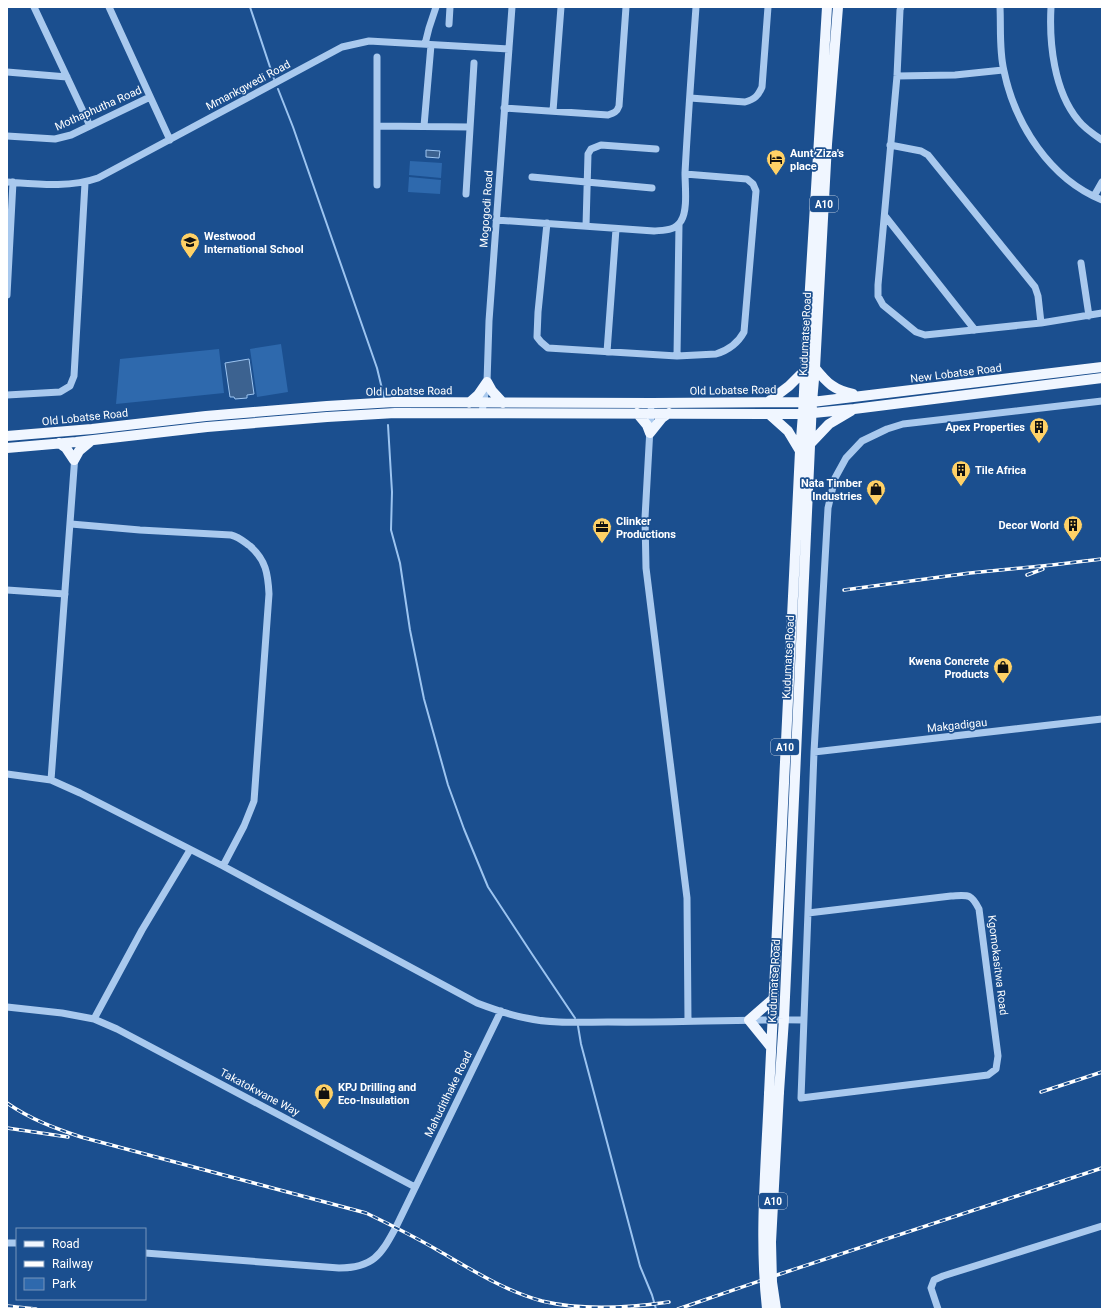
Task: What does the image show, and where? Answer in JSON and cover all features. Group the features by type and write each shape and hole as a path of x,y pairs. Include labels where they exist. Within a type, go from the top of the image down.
{"main road":[{"name":"Kudumatse Road","path":"776,1309 772,1282 771,1242 784,1020 810,444 805,370 827,7"},
{"name":"Kudumatse Road","path":"808,402 815,368 827,144 838,7"},
{"path":"815,368 823,379 832,386 845,393 860,396"},
{"name":"New Lobatse Road","path":"808,402 1102,368"},
{"path":"768,402 786,389 805,370"},
{"path":"482,408 637,413 652,408 669,413 808,413 854,409 1102,378"},
{"path":"469,403 478,395 487,382 492,391 503,403"},
{"name":"Old Lobatse Road","path":"7,436 92,429 206,416 394,402 469,403 482,408"},
{"name":"Old Lobatse Road","path":"7,448 76,442 207,427 327,417 482,408 503,403 652,408 768,402 808,402"},
{"path":"810,444 829,424 854,409"},
{"path":"637,413 650,433 662,418 669,413"},
{"name":"Kudumatse Road","path":"767,1309 762,1243 770,1046 800,451 808,413"},
{"path":"769,414 788,431 800,451"},
{"path":"67,430 76,442 92,429"},
{"path":"59,443 66,448 74,460 79,451 92,440"},
{"path":"770,1046 749,1020 773,999"}],"street":[{"path":"34,7 90,126"},
{"path":"109,7 170,140"},
{"path":"424,126 429,28 436,7"},
{"path":"449,24 450,7"},
{"name":"Mogogodi Road","path":"482,408 487,382 489,321 512,7"},
{"path":"553,111 561,7"},
{"path":"504,108 608,115 618,110 626,7"},
{"path":"496,220 654,231 672,229 679,225 685,212 685,174 696,7"},
{"path":"690,98 745,102 758,96 762,87 768,7"},
{"path":"901,7 897,76 878,285 878,296 883,305 920,334 925,335 1102,314"},
{"path":"1000,7 1004,70 1010,95 1023,125 1040,151 1054,167 1070,181 1102,200"},
{"path":"1051,7 1053,59 1062,90 1070,108 1078,120 1089,131 1102,140"},
{"name":"Mmankgwedi Road","path":"10,182 73,184 85,183 104,176 342,47 369,41 509,49"},
{"path":"377,57 377,185"},
{"path":"466,194 474,64"},
{"path":"897,76 955,75 1004,70"},
{"path":"7,72 67,76"},
{"name":"Mothaphutha Road","path":"7,136 55,139 71,135 150,97"},
{"path":"377,126 470,127"},
{"path":"586,226 588,154 591,149 595,146 601,145 656,149"},
{"path":"890,145 921,151 928,155 1035,287 1038,296 1041,322"},
{"path":"547,223 537,337 548,348 677,356 716,354 722,352 730,348 740,339 744,332 756,191 753,184 746,179 685,174"},
{"path":"532,177 652,188"},
{"path":"7,295 10,182"},
{"path":"1094,196 1102,182"},
{"path":"7,395 60,392 70,386 74,376 85,183"},
{"path":"885,216 975,330"},
{"path":"677,356 679,225"},
{"path":"607,352 616,229"},
{"path":"1081,263 1089,316"},
{"path":"808,913 814,752 828,508 835,478 846,458 862,441 887,429 903,424 1102,401"},
{"path":"652,408 644,518 646,568 687,898 688,1021"},
{"path":"51,780 76,442"},
{"path":"71,524 140,530 231,535 239,537 246,542 256,551 264,562 269,577 269,594 254,801 244,826 223,866"},
{"path":"7,590 65,594"},
{"name":"Makgadigau","path":"814,752 1102,719"},
{"path":"7,774 51,780 80,793 223,866 477,1003 500,1012 550,1022 652,1023 688,1021 804,1020"},
{"path":"94,1019 142,930 190,850"},
{"name":"Kgomokasitwa Road","path":"966,895 974,899 980,909 998,1056 996,1069 988,1075 802,1098 804,1020 808,913 951,896 966,895"},
{"name":"Takatokwane Way","path":"7,1007 62,1013 94,1019 117,1029 415,1187"},
{"name":"Mahuditlhake Road","path":"146,1253 339,1268 353,1268 375,1258 382,1250 396,1227 500,1012"},
{"path":"938,1309 931,1288 934,1280 1102,1226"}],"green space":[{"path":"410,161 442,163 441,178 409,175"},
{"path":"409,177 441,180 440,194 408,192"},
{"path":"281,344 288,392 257,397 250,349"},
{"path":"219,349 224,393 116,404 120,359"}],"shaded area":[{"path":"426,150 440,151 439,158 426,157"},
{"path":"249,359 254,394 247,395 247,398 235,399 234,397 230,397 225,363"}],"waterway":[{"path":"250,7 274,79"},
{"path":"278,89 293,127 377,368 384,397"},
{"path":"388,425 392,492 391,530 400,563 410,630 424,699 448,785 488,887 575,1018"},
{"path":"578,1026 581,1044 640,1266 656,1309"}],"railway":[{"path":"844,590 970,573 1102,559"},
{"path":"1027,575 1043,569"},
{"path":"1041,1092 1102,1072"},
{"path":"7,1103 42,1123 81,1137 366,1213 421,1241 502,1286 528,1297 558,1304 605,1308 669,1302"},
{"path":"7,1128 68,1137"},
{"path":"678,1309 1102,1168"},
{"path":"7,1306 36,1309"}],"place":[{"name":"Aunt Ziza's place","path":"776,176"},
{"name":"Westwood International School","path":"190,259"},
{"name":"Apex Properties","path":"1039,444"},
{"name":"Tile Africa","path":"961,487"},
{"name":"Nata Timber Industries","path":"876,506"},
{"name":"Decor World","path":"1073,542"},
{"name":"Clinker Productions","path":"602,544"},
{"name":"Kwena Concrete Products","path":"1003,684"},
{"name":"KPJ Drilling and Eco-Insulation","path":"324,1110"}]}
